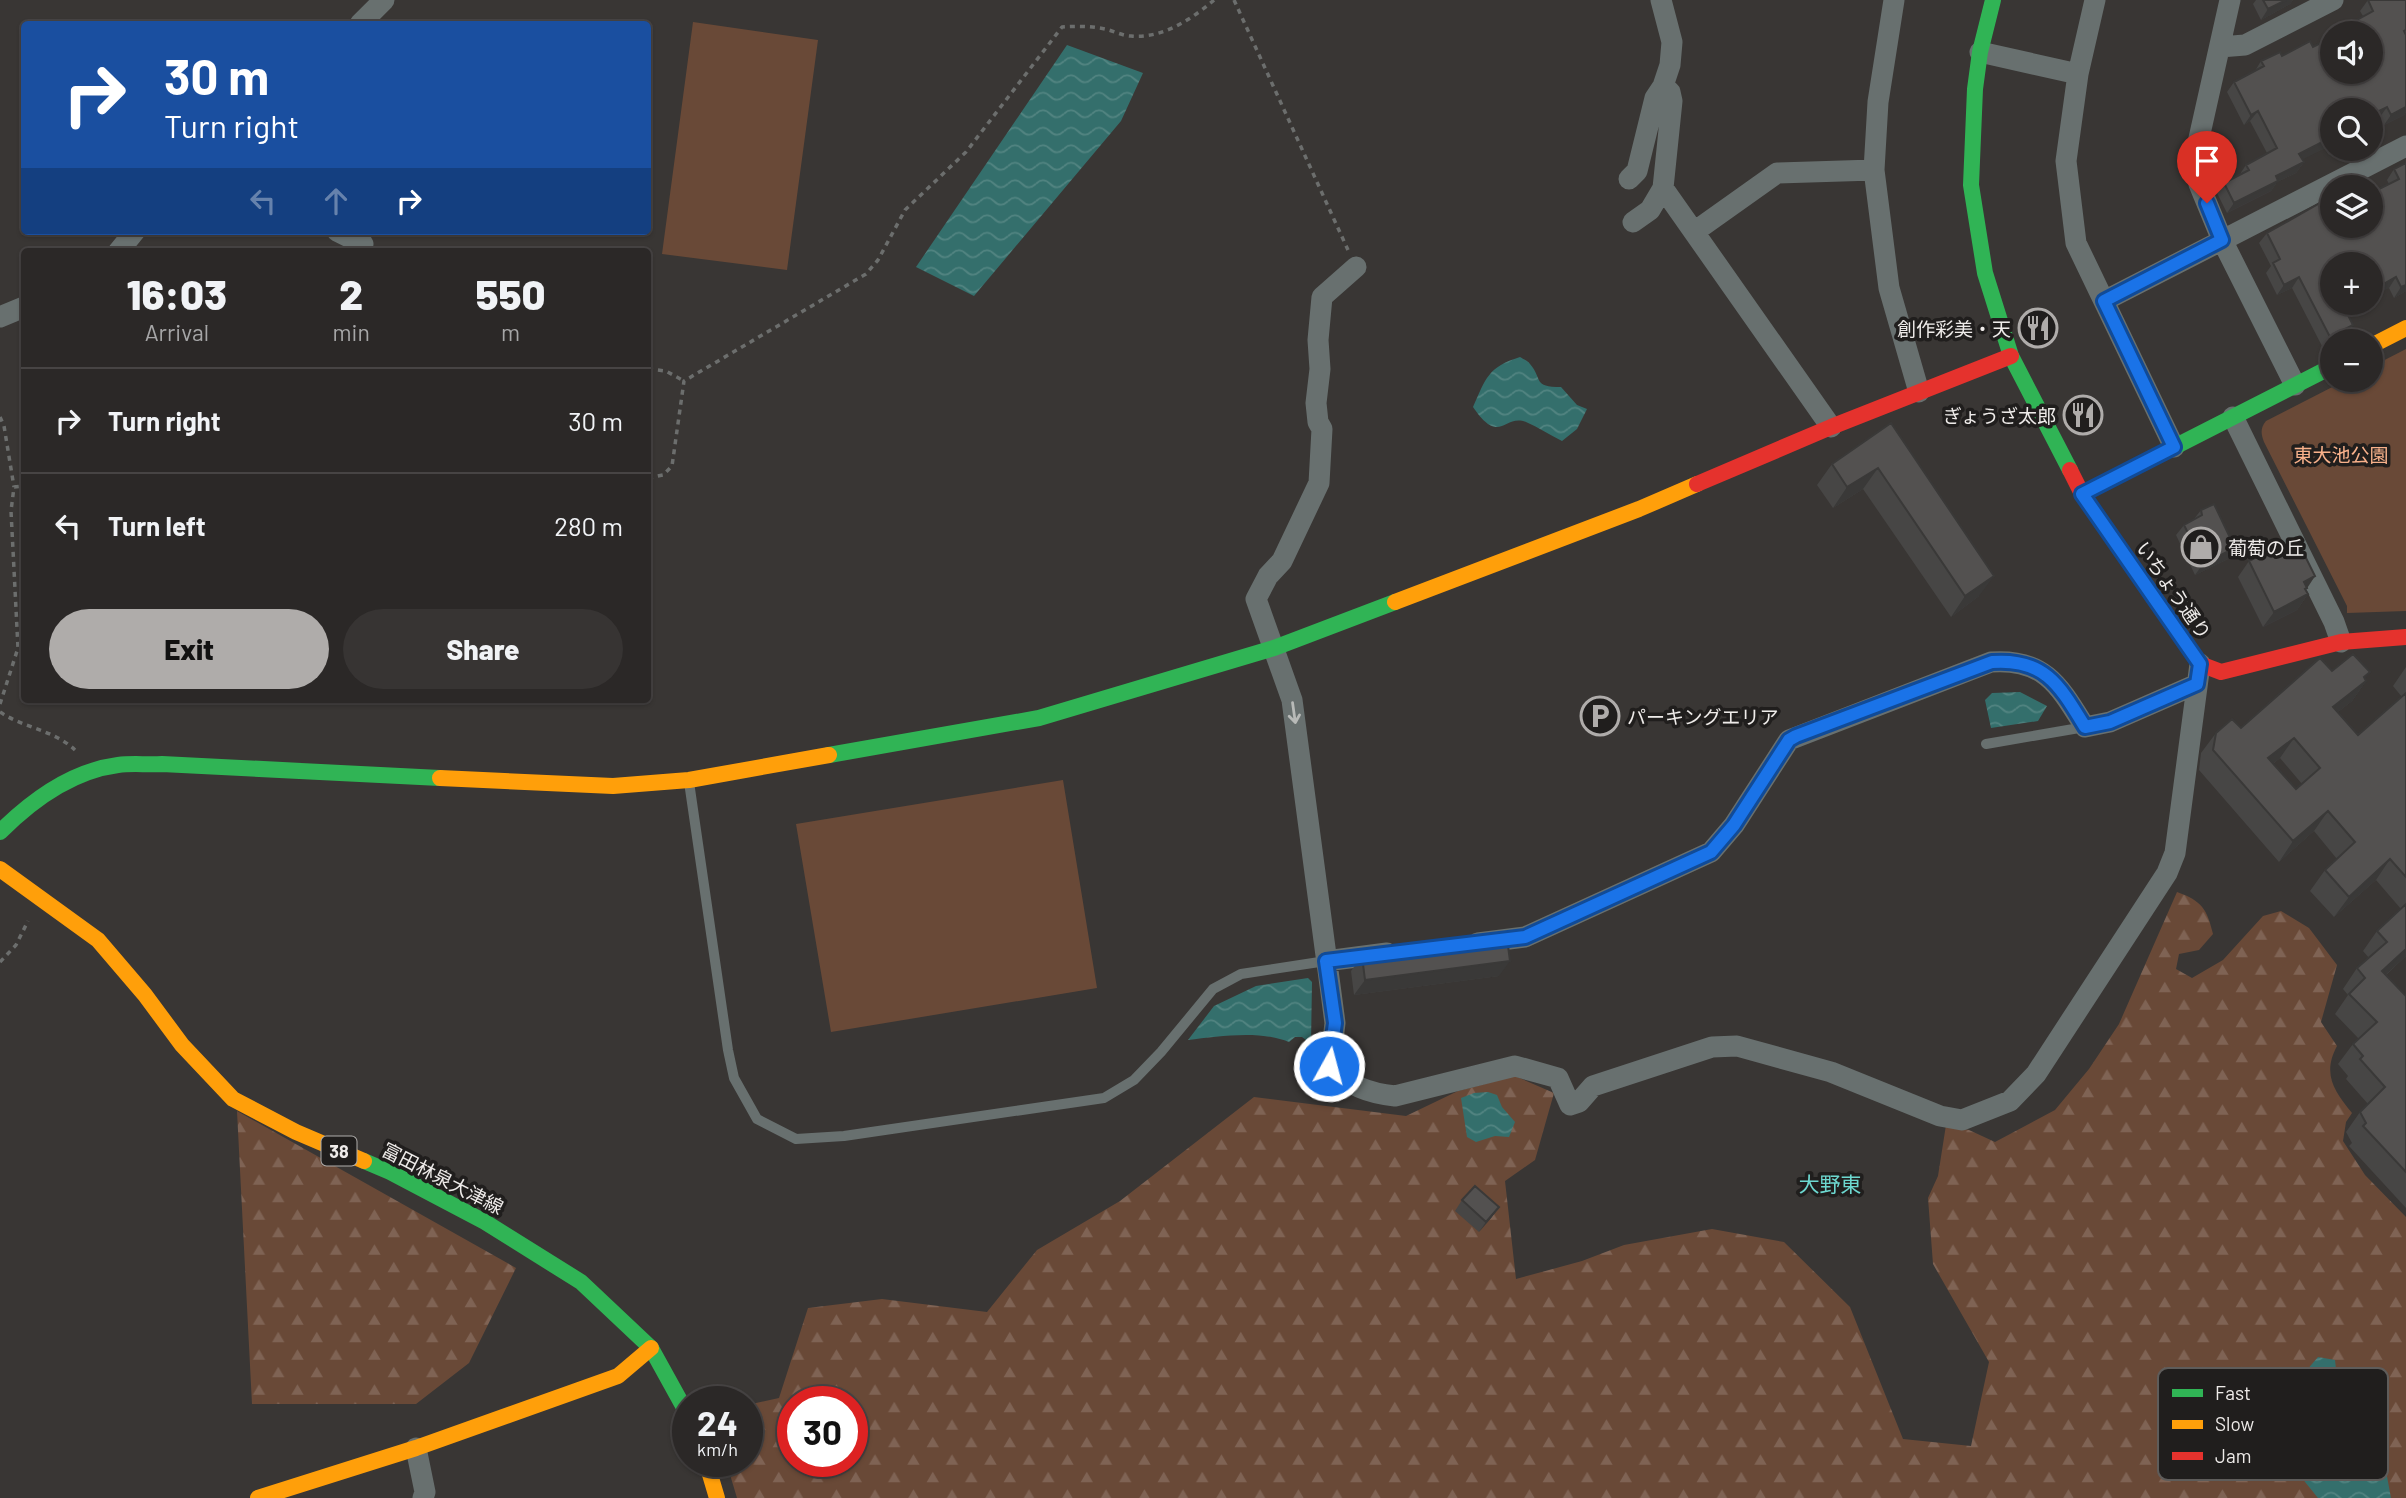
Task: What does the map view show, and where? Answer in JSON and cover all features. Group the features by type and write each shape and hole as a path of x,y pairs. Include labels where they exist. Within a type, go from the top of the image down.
{"street":[{"path":"363,21 384,0"},
{"path":"1629,179 1637,171 1656,98 1670,65 1672,42 1661,0"},
{"path":"1894,0 1878,102 1874,170 1889,288 1919,392"},
{"name":"いちょう通り","path":"1993,0 1980,52 1975,89 1971,185 1985,273 2011,356 2082,494 2199,674 2221,672 2341,642 2406,638"},
{"path":"2095,0 2078,74 2066,162 2076,243 2174,447"},
{"path":"2230,0 2195,156 2199,184 2222,240 2295,385"},
{"path":"2220,47 2245,45 2333,0"},
{"path":"1980,52 2078,74"},
{"path":"1633,222 1650,210 1663,188 1672,101 1670,92 1663,86"},
{"path":"2104,301 2406,146"},
{"path":"1694,232 1777,173 1874,170"},
{"path":"1663,188 1831,427"},
{"path":"345,235 363,244"},
{"path":"1356,267 1322,297 1316,403 1318,422 1322,429 1319,483 1282,561 1268,576 1256,598 1292,701 1335,1023 1329,1066 1343,1080 1375,1094 1395,1096 1515,1066 1558,1077 1570,1105 1579,1102 1592,1086 1712,1047 1737,1046 1831,1072 1940,1116 1962,1120 2010,1101 2036,1074 2167,873 2175,853 2199,674"},
{"path":"0,317 21,308"},
{"path":"2383,340 2406,328"},
{"path":"0,832 15,816 44,795 87,772 118,765 162,764 614,786 689,780 1039,718 1274,648 1639,509 1831,427 2011,356"},
{"path":"2082,494 2320,372"},
{"path":"2233,417 2334,622 2341,642"},
{"path":"1459,945 1525,937 1711,852 1734,825 1789,740 1992,662 2017,662 2039,669 2060,686 2085,727 2110,722 2199,674"},
{"name":"富田林泉大津線","path":"0,869 98,940 145,995 182,1045 233,1099 296,1132 390,1172 485,1222 581,1282 651,1348 672,1386"},
{"path":"1326,961 1406,951"},
{"path":"258,1498 416,1448 618,1376 651,1348"},
{"path":"416,1448 425,1492 423,1498"},
{"path":"711,1477 717,1498"}],"lane":[{"path":"1986,744 2085,727"},
{"path":"689,780 727,1050 734,1078 757,1119 796,1139 844,1136 1104,1098 1134,1080 1213,989 1241,974 1326,961"}],"path":[{"path":"684,381 866,274 877,260 905,210 965,152 1062,27 1104,29 1132,37 1159,32 1191,20 1214,0"},
{"path":"1234,0 1356,267"},
{"path":"651,369 666,371 684,381"},
{"path":"651,477 663,475 672,466 684,381"},
{"path":"0,418 4,426 15,487 11,511 18,648 0,704"},
{"path":"15,487 21,486"},
{"path":"0,712 10,719 63,739 78,753 87,772"},
{"path":"0,962 16,945 41,898"}],"green space":[{"path":"693,22 818,40 787,270 662,254"},
{"name":"東大池公園","path":"2406,349 2406,611 2347,613 2347,606 2264,442 2262,429 2266,421 2323,392 2383,392 2383,361"},
{"path":"1063,780 1097,988 831,1032 796,824"},
{"path":"2177,892 2202,907 2213,934 2199,950 2179,954 2176,969 2192,978 2223,960 2263,916 2281,911 2309,928 2337,965 2321,1022 2337,1046 2330,1065 2332,1082 2352,1113 2346,1122 2343,1141 2365,1175 2406,1217 2406,1498 737,1498 731,1477 763,1477 763,1402 777,1398 777,1477 868,1477 868,1386 783,1386 808,1308 882,1299 987,1312 1037,1250 1120,1201 1254,1097 1406,1116 1458,1091 1515,1076 1554,1093 1535,1160 1505,1181 1516,1279 1582,1261 1624,1245 1712,1229 1784,1242 1850,1307 1903,1439 1971,1446 1989,1362 1933,1264 1928,1198 1938,1176 1946,1125 1969,1130 1995,1142 2055,1110 2089,1069 2119,1024"},
{"path":"237,1111 516,1268 469,1363 416,1404 252,1404"}],"water":[{"path":"1067,45 1143,73 1121,121 974,296 916,267"},
{"path":"1520,357 1534,369 1542,384 1561,387 1577,405 1587,409 1577,429 1562,441 1519,420 1496,427 1490,425 1473,407 1489,375 1501,365"},
{"path":"2020,692 2047,706 2038,721 1991,728 1985,700 1992,693"},
{"path":"1308,978 1312,982 1311,1044 1302,1037 1295,1037 1289,1042 1252,1035 1188,1040 1214,1006 1256,986"},
{"path":"1488,1092 1497,1095 1502,1107 1515,1122 1509,1137 1495,1136 1476,1142 1467,1137 1461,1098"},
{"path":"2318,1357 2335,1360 2336,1368 2309,1368"},
{"path":"2303,1480 2388,1480 2391,1498 2318,1498"}],"building":[{"path":"2263,0 2286,0 2268,9"},
{"path":"2368,0 2406,0 2406,107 2391,115 2387,107 2383,109 2383,98 2320,98 2320,143 2299,154 2304,162 2276,176 2278,181 2234,203 2224,183 2249,170 2246,165 2277,148 2258,111 2251,115 2234,82 2264,66 2261,61 2280,52 2282,56 2310,41 2313,47 2320,44 2320,84 2383,84 2383,21 2355,21 2373,11"},
{"path":"2406,163 2406,285 2401,287 2396,277 2383,284 2383,252 2320,252 2320,315 2348,315 2353,325 2345,329 2326,329 2299,277 2284,285 2273,263 2280,259 2267,233 2320,203 2320,238 2383,238 2383,187 2399,179 2394,169"},
{"path":"1891,423 1994,576 1965,596 1878,468 1847,487 1832,464"},
{"path":"2214,504 2235,548 2203,564 2184,525 2202,515 2201,510"},
{"path":"2298,542 2315,576 2304,582 2308,594 2274,612 2249,561 2278,546 2280,551"},
{"path":"2353,654 2370,672 2364,677 2366,681 2333,707 2358,735 2406,693 2406,877 2390,859 2349,897 2325,870 2355,842 2328,811 2293,841 2213,750 2216,733 2232,719 2241,728 2320,658 2332,671","holes":["2294,738 2320,768 2296,789 2268,758"]},
{"path":"2406,904 2406,949 2382,971 2406,996 2406,1172 2363,1126 2366,1123 2360,1112 2385,1087 2360,1059 2363,1056 2353,1044 2377,1022 2349,994 2365,978 2357,968 2387,942 2377,931"},
{"path":"1507,938 1510,961 1365,980 1362,956"},
{"path":"1475,1186 1499,1207 1486,1222 1462,1200"}],"traffic: fast":[{"path":"1993,0 1980,52 1975,89 1971,185 1985,273 2011,356 2070,470"},
{"path":"2082,494 2320,373"},
{"path":"829,755 1039,718 1274,648 1395,602"},
{"path":"0,832 39,798 68,780 118,765 162,764 440,778"},
{"path":"364,1161 485,1222 581,1282 651,1348 672,1386"}],"traffic: slow":[{"path":"2383,340 2406,328"},
{"path":"1395,602 1639,509 1697,484"},
{"path":"440,778 613,786 689,780 829,755"},
{"path":"0,869 98,940 145,995 182,1045 233,1099 296,1132 364,1161"},
{"path":"258,1498 416,1448 618,1376 651,1348"},
{"path":"711,1477 717,1498"}],"traffic: jam":[{"path":"1697,484 1831,427 2011,356"},
{"path":"2070,470 2082,494 2200,664 2221,672 2341,642 2406,637"}],"place":[{"name":"創作彩美・天","path":"2038,328"},
{"name":"ぎょうざ太郎","path":"2083,415"},
{"name":"葡萄の丘","path":"2201,547"},
{"name":"パーキングエリア","path":"1600,716"}],"district":[{"name":"大野東","path":"1830,1183"}],"route":[{"path":"1329,1066 1335,1023 1326,961 1525,937 1711,852 1734,825 1789,740 1796,736 1992,662 2017,662 2039,669 2060,686 2085,727 2110,722 2197,684 2200,664 2082,494 2174,447 2104,301 2222,240 2207,203"}]}
